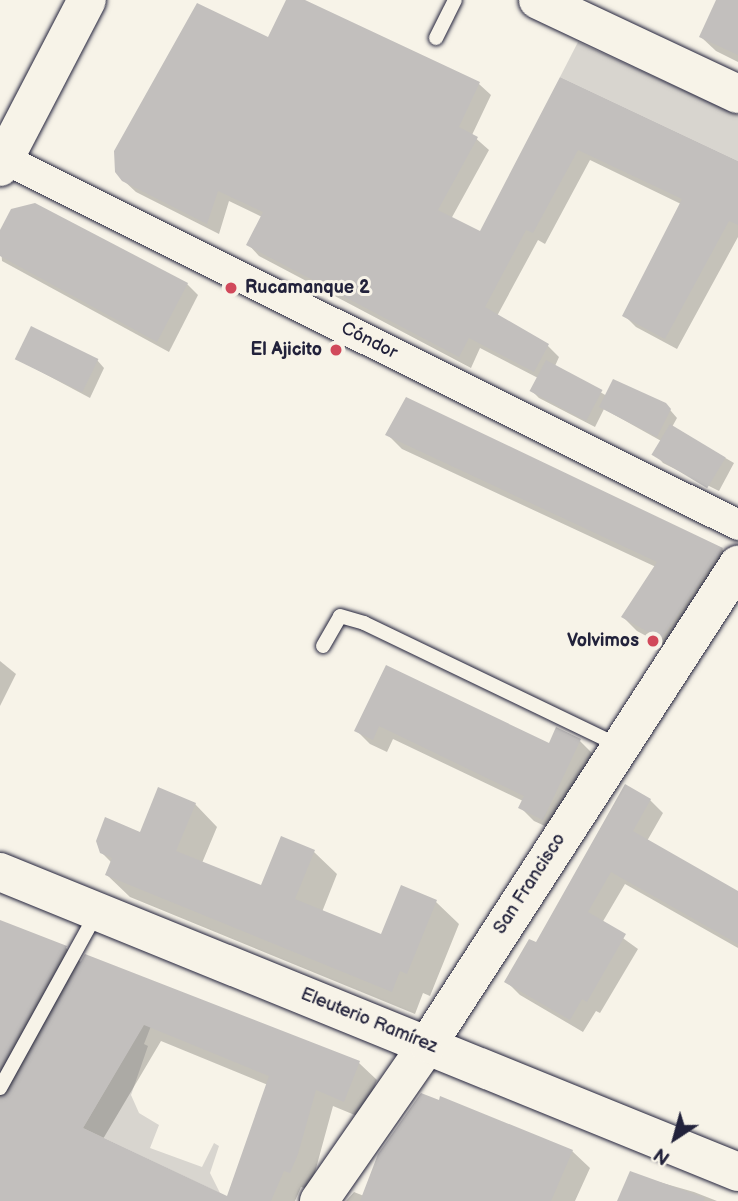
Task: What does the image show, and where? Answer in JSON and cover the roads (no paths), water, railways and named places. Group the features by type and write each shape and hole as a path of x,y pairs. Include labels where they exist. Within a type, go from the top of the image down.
{"main road":[{"path":"2,161 87,0"},
{"path":"538,0 738,93"},
{"name":"San Francisco","path":"319,1201 428,1044 738,565"},
{"name":"Eleuterio Ramírez","path":"0,872 738,1172"}],"street":[{"name":"Cóndor","path":"2,161 738,524"}],"lane":[{"path":"436,38 455,0"},
{"path":"323,646 340,616 364,622 620,746"},
{"path":"0,1088 97,912"}],"place":[{"name":"Rucamanque 2","path":"231,288"},
{"name":"El Ajicito","path":"336,350"},
{"name":"Volvimos","path":"653,641"}]}
